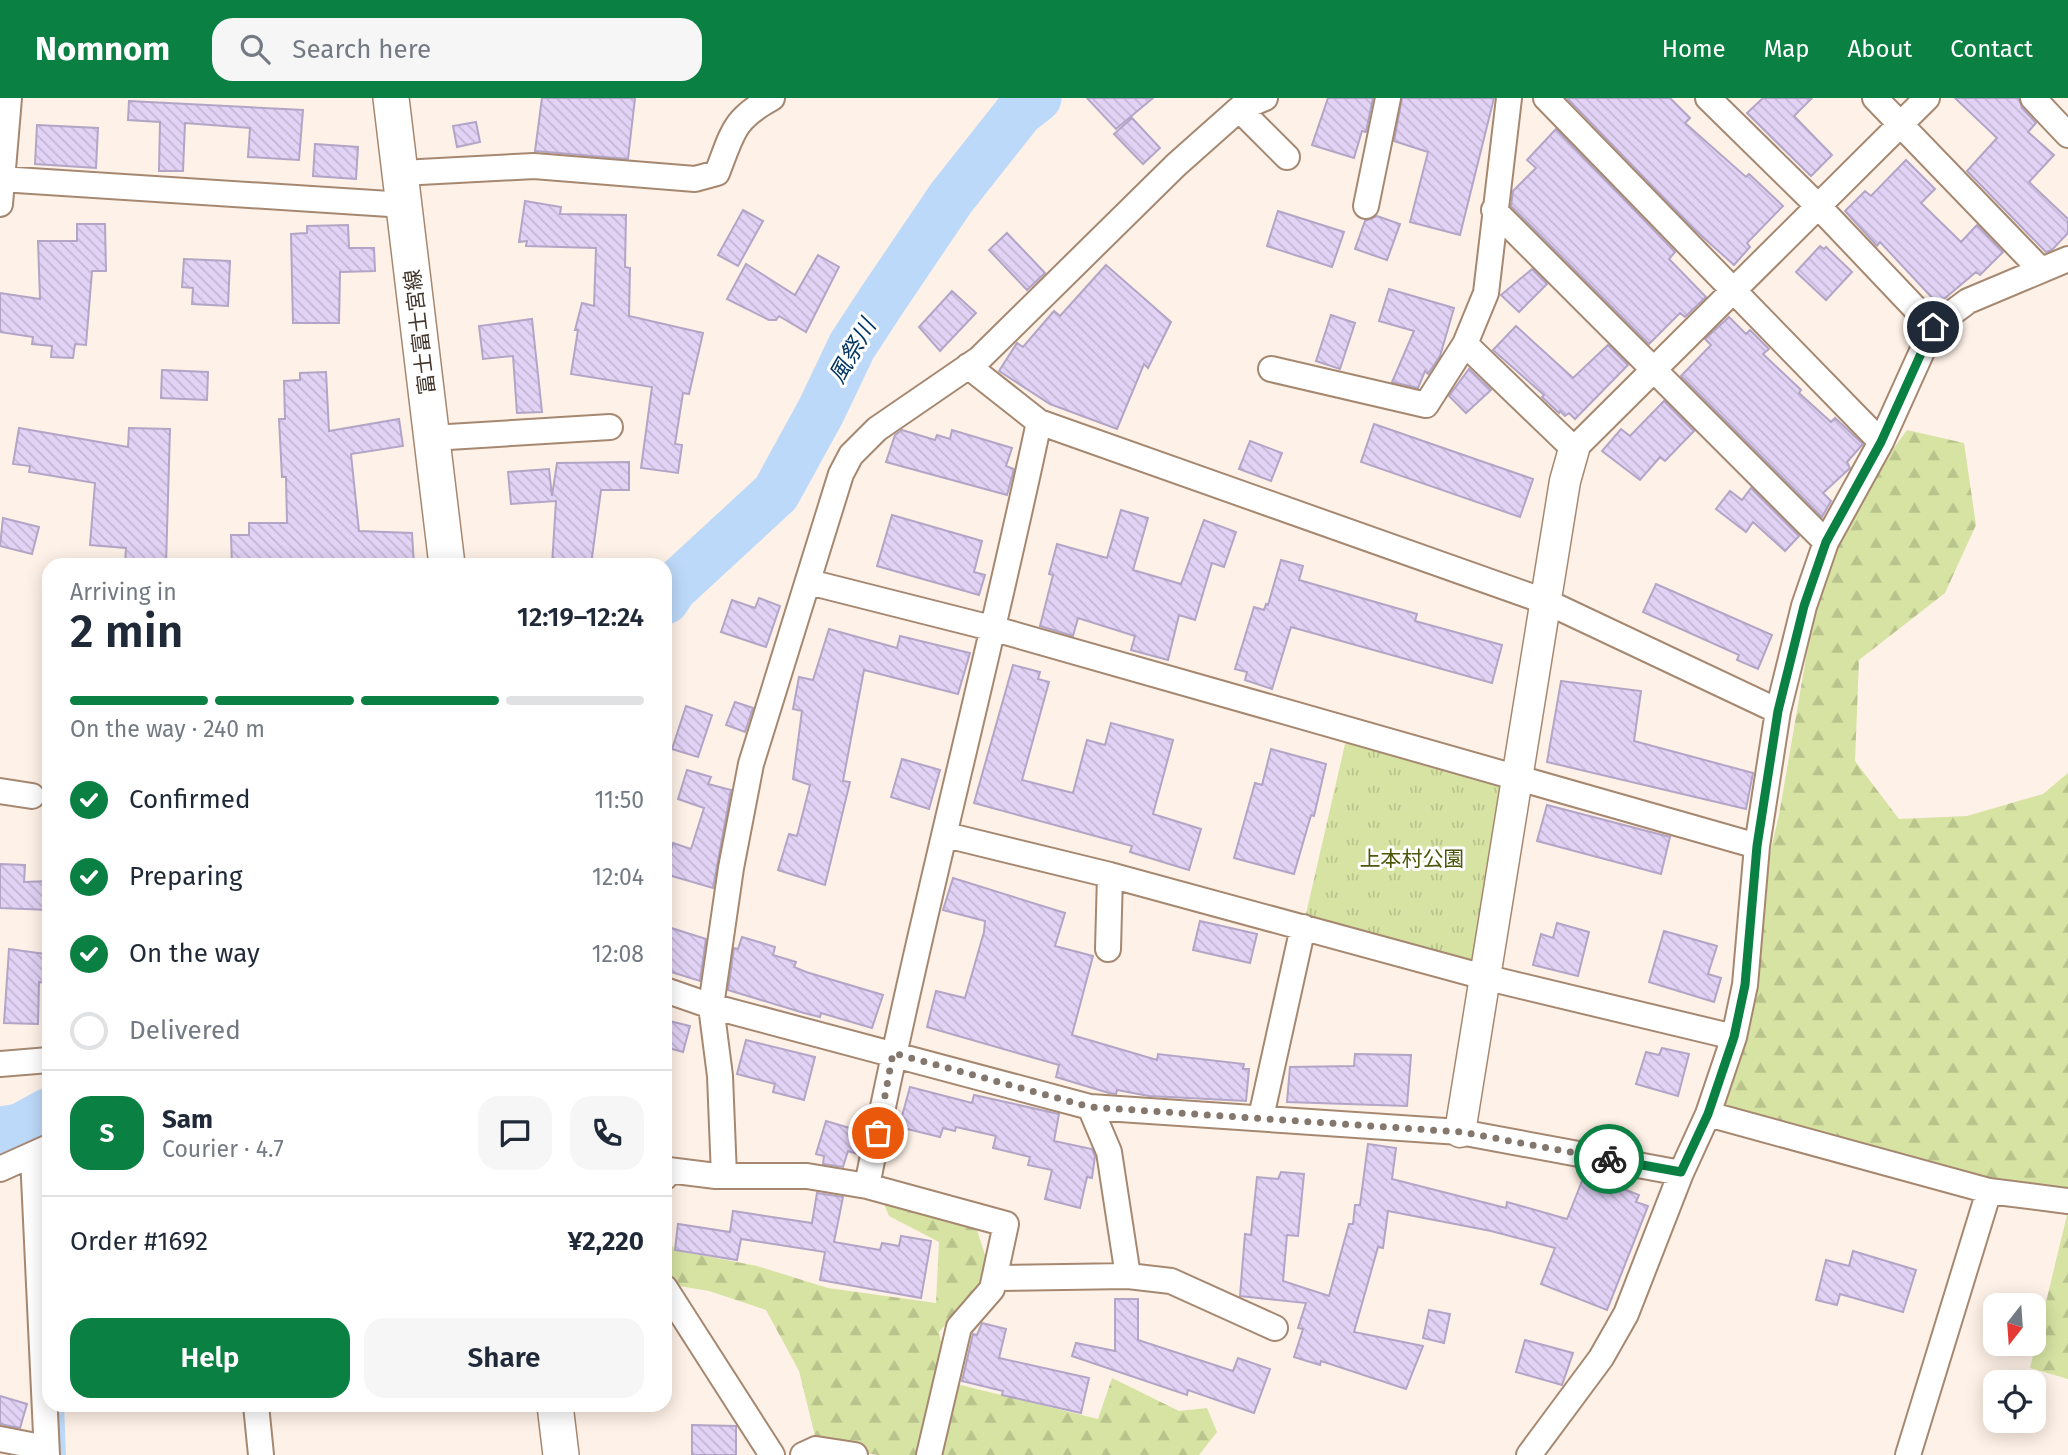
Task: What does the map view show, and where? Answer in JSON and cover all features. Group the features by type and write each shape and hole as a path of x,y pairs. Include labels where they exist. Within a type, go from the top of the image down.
{"main road":[{"name":"富士富士宮線","path":"391,98 446,558"},
{"path":"556,1412 561,1455"}],"street":[{"path":"0,204 9,98"},
{"path":"2,179 403,189 534,166 695,178 717,173 737,122 750,110 772,98"},
{"path":"724,1176 720,1076 711,1006 731,868 751,764 841,474 851,455 877,429 979,359 1176,165 1245,104 1265,98"},
{"path":"1366,206 1388,98"},
{"path":"1271,369 1426,405 1465,344 1486,293 1509,98"},
{"path":"1546,98 1881,442"},
{"path":"1708,98 1820,208 1933,327"},
{"path":"1875,98 2041,270"},
{"path":"1461,1132 1488,978 1516,779 1548,602 1565,481 1574,449 1820,208 1927,98"},
{"path":"2033,98 2068,135"},
{"path":"1245,104 1287,157"},
{"path":"1494,210 1826,542"},
{"path":"1530,1455 1601,1358 1626,1314 1681,1172 1708,1114 1734,1037 1745,985 1757,846 1778,711 1804,606 1826,542 1881,442 1933,327 1968,301 2068,260"},
{"path":"1465,344 1574,449"},
{"path":"968,366 1040,422 1548,602 1778,711"},
{"path":"867,1186 893,1053 995,629 1040,422"},
{"path":"432,438 610,427"},
{"path":"809,582 995,629 1757,846"},
{"path":"0,791 32,796"},
{"path":"946,835 1110,875 1488,978 1734,1037"},
{"path":"1108,949 1110,875"},
{"path":"1261,1117 1303,927"},
{"path":"672,992 711,1006 1090,1107 1461,1132 1681,1172"},
{"path":"0,1064 42,1061"},
{"path":"1090,1107 1109,1152 1128,1276"},
{"path":"1708,1114 1989,1191 2068,1201"},
{"path":"0,1169 41,1152 42,1202"},
{"path":"672,1170 724,1176 807,1176 867,1186 1006,1224 997,1278 992,1289 959,1327 929,1455"},
{"path":"1908,1455 1989,1191"},
{"path":"997,1278 1128,1276 1171,1281 1275,1328"},
{"path":"672,1300 772,1455"},
{"path":"0,1439 47,1451 46,1412"},
{"path":"257,1412 261,1455"},
{"path":"803,1455 816,1449 855,1455"}],"green space":[{"path":"1907,430 1964,443 1976,525 1945,593 1859,660 1855,761 1899,819 1967,816 2043,794 2068,773 2068,1201 1708,1114 1779,815 1826,542"},
{"name":"上本村公園","path":"1348,731 1516,779 1488,978 1303,927"},
{"path":"881,1196 976,1227 991,1273 939,1332 949,1382 1098,1419 1112,1378 1179,1411 1207,1408 1217,1432 1199,1455 878,1455 843,1450 816,1440 799,1371 766,1310 709,1291 672,1285 672,1246 675,1250 757,1266 828,1288 936,1303 939,1242 889,1216"},
{"path":"2068,1211 2068,1379 2046,1373 2046,1370 2030,1368 2033,1356 2046,1356 2046,1302"}],"building":[{"path":"542,98 635,98 628,159 535,151"},
{"path":"1087,98 1153,98 1116,129"},
{"path":"1328,98 1373,98 1366,132 1362,131 1354,158 1312,145"},
{"path":"1402,98 1494,98 1460,235 1410,222 1428,152 1394,141"},
{"path":"1567,98 1670,98 1690,118 1685,123 1746,177 1749,174 1783,206 1747,243 1750,247 1734,265 1695,230"},
{"path":"1763,98 1812,98 1794,116 1832,155 1811,176 1747,113"},
{"path":"1955,98 2019,98 2022,108 2036,123 2028,132 2054,155 2029,182 2068,219 2068,233 2052,250 2046,252 1967,171 1997,138"},
{"path":"129,101 303,110 299,160 248,157 250,128 185,123 183,171 159,171 160,122 128,120"},
{"path":"1132,118 1160,148 1143,164 1114,134"},
{"path":"476,122 480,142 457,147 453,126"},
{"path":"37,125 98,128 96,168 35,164"},
{"path":"1556,129 1675,252 1669,259 1706,297 1685,317 1680,313 1649,344 1511,206 1513,191 1536,168 1527,160"},
{"path":"315,144 358,147 356,179 313,176"},
{"path":"1906,160 1935,189 1921,203 1961,242 1977,225 2003,252 1980,275 1976,272 1938,304 1880,242 1877,246 1845,211 1865,191 1871,196"},
{"path":"525,201 561,207 560,214 626,215 625,267 630,268 629,316 703,333 689,394 683,393 675,444 682,445 678,473 641,468 652,387 571,374 578,330 575,330 582,303 594,306 596,248 526,246 527,241 519,242"},
{"path":"743,210 763,221 738,266 718,255"},
{"path":"1278,211 1344,232 1332,267 1267,246"},
{"path":"1377,216 1400,224 1387,260 1355,249 1365,221"},
{"path":"77,224 105,224 106,271 92,271 86,345 75,344 73,358 51,357 52,346 32,344 33,337 0,332 0,293 40,299 38,241 77,241"},
{"path":"348,225 349,248 374,248 375,271 340,272 339,323 293,323 291,234 307,233 307,226"},
{"path":"1007,233 1045,273 1027,290 989,250"},
{"path":"1820,246 1824,249 1826,247 1852,272 1826,300 1796,272"},
{"path":"818,255 839,267 806,332 779,316 776,320 769,320 727,299 746,264 795,295"},
{"path":"184,259 230,261 228,306 192,304 193,288 182,287"},
{"path":"1106,265 1171,322 1148,368 1144,364 1117,429 1050,404 999,371 1017,343 1023,347 1054,311 1060,316"},
{"path":"1532,269 1547,284 1519,312 1501,295"},
{"path":"1389,289 1454,308 1440,356 1428,374 1425,371 1418,388 1392,382 1414,331 1379,321"},
{"path":"952,291 976,313 940,351 919,327"},
{"path":"1331,315 1355,323 1340,369 1316,361"},
{"path":"1729,317 1746,334 1750,330 1769,349 1763,354 1801,390 1799,393 1831,422 1835,418 1863,444 1847,462 1850,468 1823,493 1831,501 1822,517 1681,376 1711,345 1705,339"},
{"path":"532,319 542,412 517,413 513,356 483,359 479,326"},
{"path":"1516,326 1573,378 1608,345 1628,365 1575,419 1569,413 1565,416 1493,350"},
{"path":"1469,369 1491,390 1466,413 1449,396"},
{"path":"162,370 208,372 207,400 161,398"},
{"path":"326,372 329,431 399,419 403,446 351,454 359,531 412,533 414,558 232,558 231,535 249,535 249,523 287,523 286,477 282,477 279,419 285,419 284,381 300,380 300,373"},
{"path":"1664,401 1694,431 1665,461 1660,457 1640,480 1602,451 1621,429 1630,436"},
{"path":"1374,424 1533,479 1520,517 1361,462"},
{"path":"19,428 128,447 129,428 170,429 166,558 125,558 126,548 90,545 95,483 29,472 30,466 13,464"},
{"path":"902,430 935,440 937,435 950,439 952,430 1012,448 1006,466 1014,469 1007,495 886,462 895,435"},
{"path":"1250,441 1282,453 1271,481 1239,469"},
{"path":"629,462 629,490 601,490 592,558 552,558 556,501 511,504 508,472 549,469 552,496 557,463"},
{"path":"1751,488 1799,536 1785,551 1753,522 1746,532 1716,509 1730,491 1742,500"},
{"path":"1121,510 1148,518 1133,570 1181,584 1204,520 1236,532 1224,567 1212,563 1195,620 1179,615 1168,660 1131,650 1135,636 1078,618 1073,636 1040,626 1053,575 1049,574 1057,544 1107,558"},
{"path":"892,515 982,541 974,572 985,575 979,595 877,566"},
{"path":"3,518 39,527 32,554 0,546"},
{"path":"1281,560 1303,566 1299,580 1417,614 1415,621 1502,645 1492,683 1291,627 1272,689 1245,680 1247,672 1235,669 1254,607 1264,610 1266,604 1268,605"},
{"path":"1656,584 1772,635 1758,669 1737,660 1739,655 1643,612"},
{"path":"759,598 780,606 766,647 721,632 732,600 755,608"},
{"path":"829,629 897,648 900,636 970,653 958,694 864,670 843,781 850,782 825,885 778,870 789,834 797,836 810,785 793,779 802,711 793,709 799,677 813,680"},
{"path":"1013,665 1040,672 1038,679 1049,682 1022,780 1073,793 1087,740 1105,745 1111,723 1173,740 1153,814 1201,829 1189,870 1130,852 1132,846 974,803"},
{"path":"1561,681 1641,691 1634,741 1753,773 1746,809 1547,762"},
{"path":"735,702 753,708 745,732 726,725"},
{"path":"686,706 712,715 698,757 672,749"},
{"path":"1271,749 1326,764 1314,816 1311,815 1294,874 1234,858 1255,783 1262,785"},
{"path":"902,759 940,770 929,809 891,797"},
{"path":"687,770 711,777 708,784 731,790 713,888 672,876 673,843 691,849 704,808 678,799"},
{"path":"1547,805 1670,837 1661,874 1537,841"},
{"path":"0,864 25,865 24,882 42,881 42,910 0,908"},
{"path":"953,878 1065,913 1055,946 1093,956 1072,1035 1157,1060 1158,1054 1244,1064 1243,1069 1249,1069 1246,1101 1149,1096 1117,1090 1116,1094 1109,1093 1056,1077 1059,1065 927,1027 936,991 965,998 984,932 985,921 943,910"},
{"path":"1200,921 1257,934 1250,963 1193,950"},
{"path":"1557,923 1589,932 1578,976 1533,965 1541,934 1553,938"},
{"path":"672,928 706,939 700,981 672,972"},
{"path":"1664,931 1717,946 1708,974 1721,978 1714,1002 1649,982"},
{"path":"742,937 775,947 773,955 796,962 794,967 806,972 883,995 872,1028 821,1013 820,1017 804,1013 728,990 734,948 738,949"},
{"path":"9,949 42,953 38,1024 4,1023"},
{"path":"672,1022 690,1026 683,1052 672,1049"},
{"path":"746,1040 815,1057 804,1100 773,1092 775,1084 737,1074"},
{"path":"1662,1048 1689,1054 1678,1096 1636,1084 1646,1052 1659,1055"},
{"path":"1355,1054 1411,1055 1407,1106 1287,1102 1290,1067 1354,1066"},
{"path":"910,1087 972,1103 974,1095 1059,1114 1054,1141 1092,1149 1095,1156 1092,1178 1087,1177 1080,1208 1045,1199 1052,1170 1028,1165 1030,1157 993,1148 996,1136 956,1127 955,1131 943,1128 940,1137 899,1127"},
{"path":"826,1121 863,1132 857,1154 848,1151 843,1167 823,1164 824,1156 816,1154"},
{"path":"1368,1144 1396,1148 1392,1179 1506,1208 1507,1202 1567,1219 1582,1181 1602,1189 1604,1181 1639,1195 1636,1202 1648,1206 1607,1310 1541,1284 1555,1248 1491,1231 1388,1211 1383,1248 1378,1247 1354,1332 1423,1346 1406,1389 1321,1361 1320,1365 1294,1357 1303,1329 1298,1328 1306,1303 1240,1296 1245,1234 1251,1235 1257,1177 1278,1179 1281,1172 1304,1174 1298,1236 1287,1235 1283,1281 1329,1296 1349,1224 1353,1224 1355,1205 1360,1205"},
{"path":"817,1193 843,1197 834,1242 880,1250 882,1243 899,1246 901,1236 931,1241 921,1298 820,1280 825,1252 741,1239 737,1260 675,1250 678,1224 730,1232 733,1211 812,1223"},
{"path":"1853,1251 1916,1270 1903,1312 1840,1294 1837,1305 1816,1300 1826,1260 1849,1266"},
{"path":"1115,1299 1138,1299 1138,1340 1233,1371 1238,1358 1270,1369 1254,1413 1188,1390 1187,1395 1072,1356 1076,1343 1115,1351"},
{"path":"1429,1310 1450,1314 1444,1343 1423,1338"},
{"path":"982,1323 1006,1329 999,1358 1089,1378 1081,1413 1002,1395 1003,1391 962,1381 973,1334 977,1335"},
{"path":"1525,1340 1573,1353 1562,1385 1516,1372"},
{"path":"0,1396 27,1404 20,1428 0,1424"},
{"path":"692,1425 736,1426 736,1455 692,1455"}],"waterway":[{"name":"風祭川","path":"672,589 776,493 821,411 852,346 882,300 951,198 1019,112 1037,98"},
{"name":"風祭川","path":"0,1131 20,1128 42,1116"},
{"path":"60,1412 62,1455"}],"way so far":[{"path":"878,1133 893,1053 1090,1107 1461,1132 1609,1159"}],"route":[{"path":"1609,1159 1681,1172 1708,1114 1734,1037 1745,985 1757,846 1778,711 1804,606 1826,542 1881,442 1933,327"}]}
